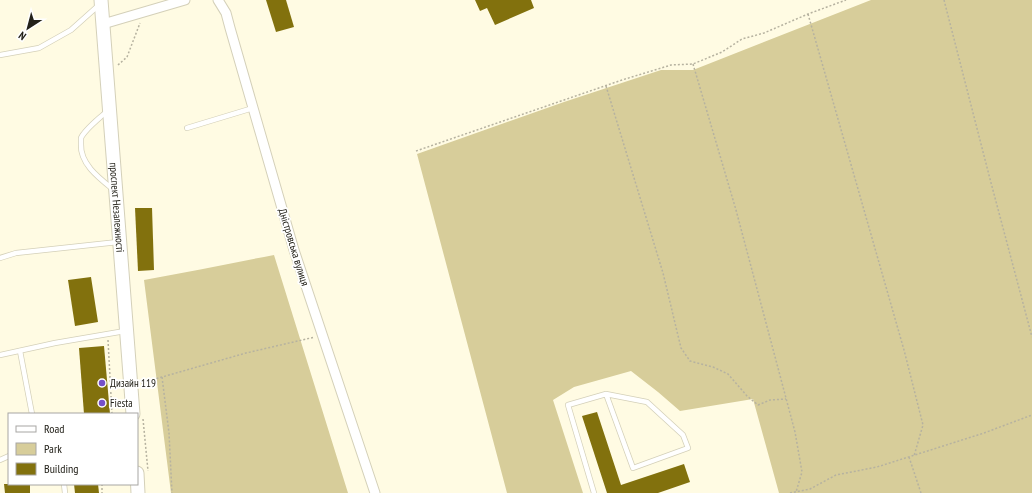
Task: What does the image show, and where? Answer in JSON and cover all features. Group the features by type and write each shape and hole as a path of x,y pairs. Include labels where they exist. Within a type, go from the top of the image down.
{"main road":[{"name":"проспект Незалежності","path":"102,1 133,413"}],"street":[{"path":"103,24 185,0"},
{"name":"Дністровська вулиця","path":"218,0 226,13 294,250 375,493"}],"lane":[{"path":"0,55 39,48 71,30 102,1"},
{"path":"187,128 253,108"},
{"path":"110,109 91,125 81,138 80,151 85,163 99,178 116,191"},
{"path":"0,258 16,253 120,242"},
{"path":"0,355 126,330"},
{"path":"20,351 32,413"},
{"path":"594,493 568,405 606,394 647,402 683,435 688,448 633,468 606,394"}],"path":[{"path":"416,151 606,85 671,65 693,64 722,52 742,39 764,33 846,0"},
{"path":"944,0 1032,337"},
{"path":"116,67 127,57 144,12"},
{"path":"808,14 904,350 921,418 922,425 914,456"},
{"path":"693,64 736,210 795,432 802,472 796,492"},
{"path":"606,85 663,273 681,348 690,360 728,374 747,396 758,405 770,400 786,399"},
{"path":"108,334 112,413"},
{"path":"137,384 246,353 323,336"},
{"path":"162,377 169,433 172,493"},
{"path":"790,493 810,489 836,475 877,467 914,456 984,433 1032,415"},
{"path":"909,457 921,493"}],"green space":[{"path":"871,0 1032,0 1032,493 779,493 753,399 680,411 631,371 574,387 553,400 583,493 507,493 417,154 564,102 661,70 693,70"},
{"path":"274,255 348,493 171,493 144,280"}],"building":[{"path":"266,0 286,0 294,27 276,32"},
{"path":"475,0 531,0 534,8 495,25 487,8 480,11"},
{"path":"135,208 152,208 154,270 138,271"},
{"path":"91,277 98,322 75,326 68,280"},
{"path":"104,346 110,413 84,413 79,348"},
{"path":"597,412 621,485 684,464 690,482 658,493 607,493 582,416"},
{"path":"4,484 30,485 30,493 5,493"},
{"path":"74,485 98,485 99,493 75,493"}],"place":[{"name":"Дизайн 119","path":"102,383"},
{"name":"Fiesta","path":"102,403"}]}
